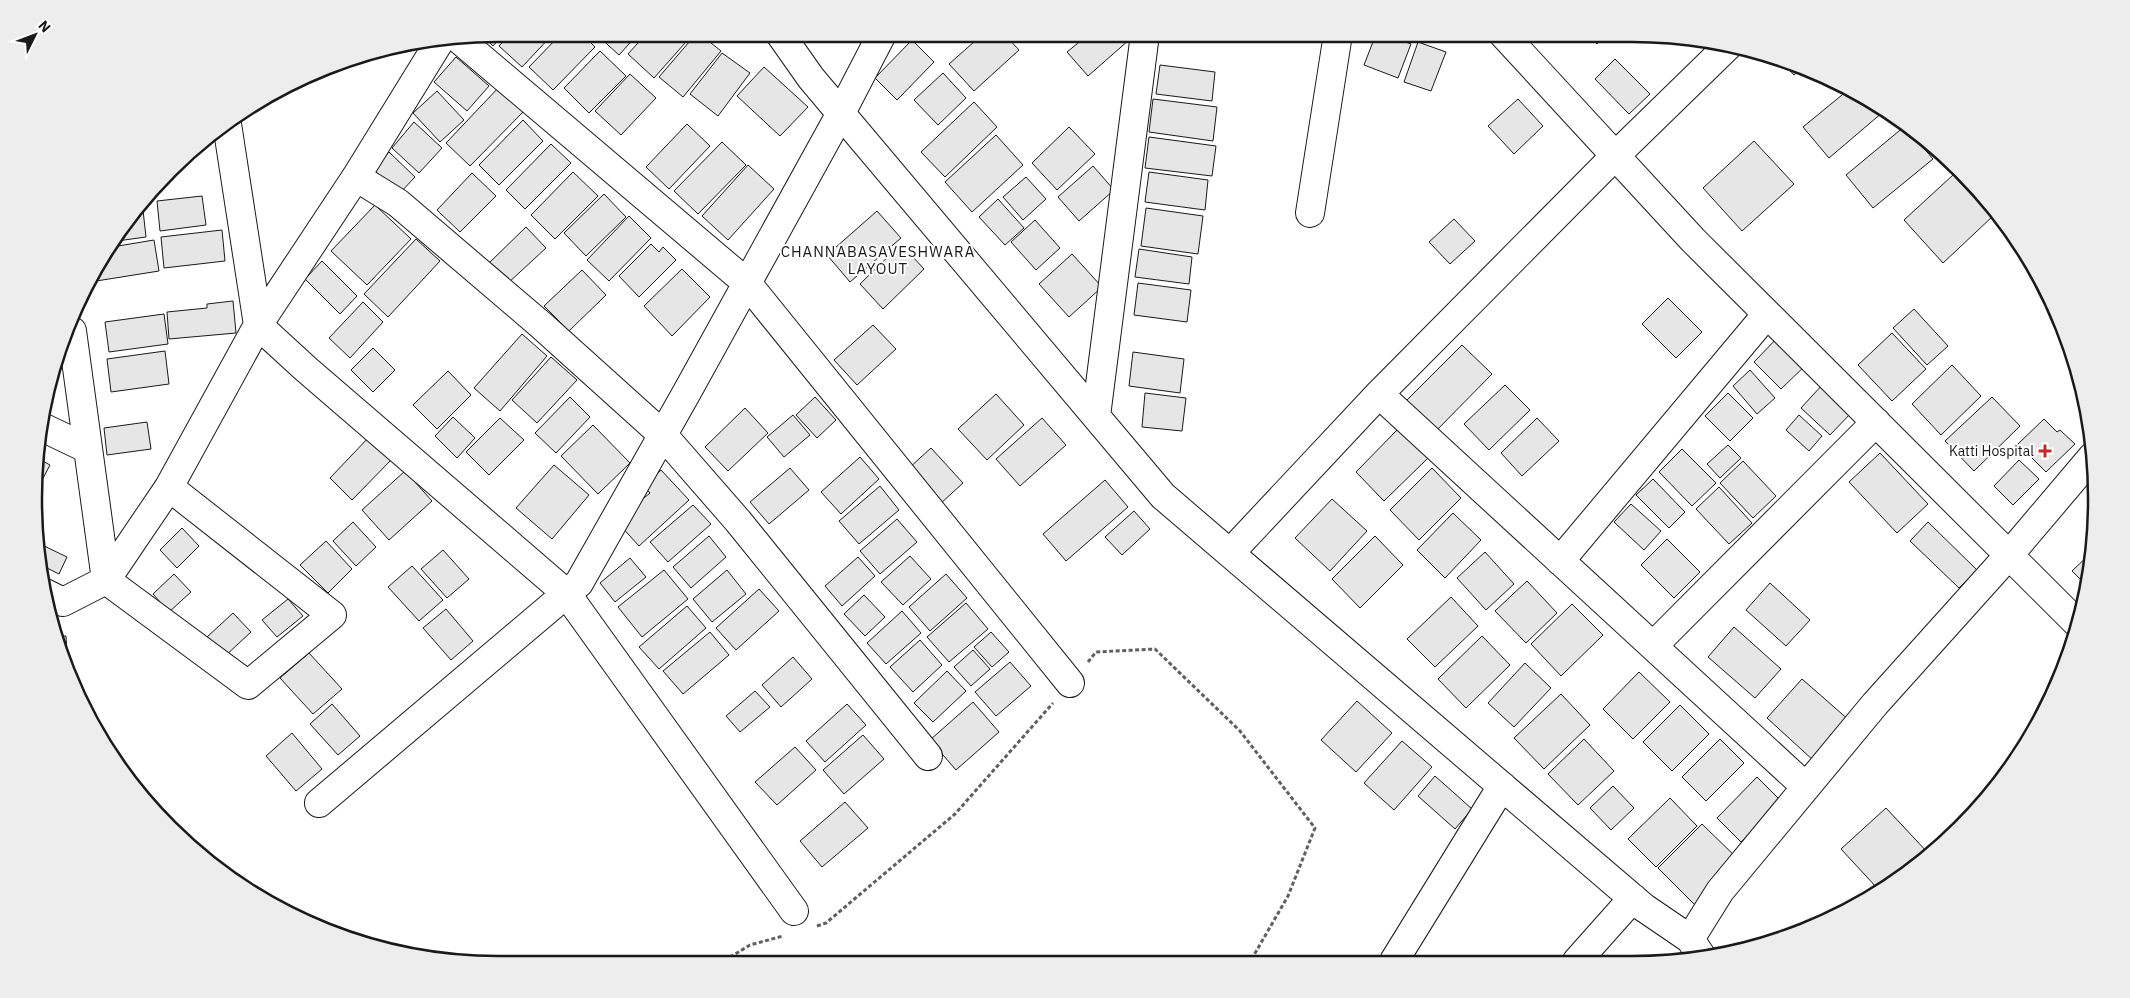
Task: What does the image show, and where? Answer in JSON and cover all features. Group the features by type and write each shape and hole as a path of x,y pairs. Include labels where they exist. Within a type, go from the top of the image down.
{"street":[{"path":"786,42 811,78 1163,496 1633,898 1696,948 1720,892 1875,704 2009,555 2086,464"},
{"path":"319,803 579,583 842,113 878,42"},
{"path":"1096,416 1143,42"},
{"path":"1310,213 1337,42"},
{"path":"1510,42 1692,240 2072,618"},
{"path":"464,43 747,283 1070,683"},
{"path":"53,597 63,602 106,580 169,487 258,325 356,177 437,46"},
{"path":"1230,553 1379,394 1615,156 1722,52"},
{"path":"228,132 258,325 313,375 566,593 800,924"},
{"path":"356,177 398,203 541,324 662,435 738,521 928,756"},
{"path":"1560,561 1767,314"},
{"path":"73,336 106,580 248,685 332,614 169,487"},
{"path":"1379,394 1806,787"},
{"path":"1653,646 1876,422"},
{"path":"48,430 88,449"},
{"path":"1397,956 1502,786"},
{"path":"1581,956 1633,898"}],"path":[{"path":"731,956 750,945 800,924 826,923 955,814 1096,652 1155,649 1240,731 1315,828 1288,896 1253,956"}],"building":[{"path":"503,42 545,42 522,67 499,46"},
{"path":"553,42 590,42 595,47 553,90 529,67"},
{"path":"605,42 631,42 619,55"},
{"path":"639,42 686,42 654,78 628,54"},
{"path":"689,42 710,42 721,51 683,97 659,77"},
{"path":"910,42 914,42 934,62 897,100 875,78"},
{"path":"974,42 1012,42 1019,50 974,91 949,64"},
{"path":"1079,42 1127,42 1088,76 1067,52"},
{"path":"1373,42 1406,42 1411,44 1398,78 1364,65"},
{"path":"1418,42 1446,52 1431,91 1404,82"},
{"path":"600,51 626,76 589,113 564,88"},
{"path":"722,53 750,73 718,116 690,94"},
{"path":"456,57 489,86 467,111 434,82"},
{"path":"1615,59 1650,94 1629,114 1595,79"},
{"path":"1160,65 1215,72 1212,101 1156,94"},
{"path":"764,67 808,107 780,136 737,96"},
{"path":"943,73 966,98 938,125 914,100"},
{"path":"630,74 656,98 621,135 595,111"},
{"path":"500,86 525,110 470,166 446,143"},
{"path":"437,91 464,120 440,142 413,113"},
{"path":"1842,95 1879,115 1829,158 1803,127"},
{"path":"1153,99 1217,107 1213,141 1149,132"},
{"path":"1518,99 1543,126 1514,154 1488,126"},
{"path":"974,102 997,127 945,177 921,152"},
{"path":"523,120 543,141 499,185 479,165"},
{"path":"414,122 442,148 419,173 392,148"},
{"path":"687,124 710,146 669,189 646,167"},
{"path":"1069,127 1095,154 1057,190 1032,163"},
{"path":"1900,130 1933,159 1873,208 1846,175"},
{"path":"996,135 1023,165 972,212 945,182"},
{"path":"1149,137 1216,146 1212,176 1145,168"},
{"path":"1754,141 1794,184 1742,231 1703,188"},
{"path":"722,142 746,165 698,214 674,191"},
{"path":"551,144 571,163 525,209 506,190"},
{"path":"389,152 415,177 399,194 373,169"},
{"path":"748,165 774,189 728,240 702,216"},
{"path":"1093,166 1114,190 1079,221 1058,197"},
{"path":"573,172 598,196 555,239 531,215"},
{"path":"1149,172 1208,180 1205,210 1145,202"},
{"path":"472,173 496,196 460,232 437,210"},
{"path":"1953,175 1991,218 1943,263 1904,220"},
{"path":"1026,177 1046,199 1023,220 1003,197"},
{"path":"604,194 626,217 586,256 564,233"},
{"path":"202,196 206,225 160,231 157,201"},
{"path":"998,199 1024,228 1005,245 979,217"},
{"path":"375,205 411,239 367,285 331,251"},
{"path":"1146,208 1203,216 1198,254 1141,246"},
{"path":"877,211 901,238 850,282 827,255"},
{"path":"143,213 146,237 123,240"},
{"path":"629,216 651,238 609,281 587,260"},
{"path":"1454,219 1475,241 1450,264 1429,242"},
{"path":"1035,220 1060,248 1036,270 1011,242"},
{"path":"526,227 546,248 507,284 488,264"},
{"path":"222,230 225,261 164,268 161,237"},
{"path":"416,239 440,261 388,317 364,294"},
{"path":"154,240 159,271 99,281 118,246"},
{"path":"651,244 659,252 663,247 676,260 639,297 619,276"},
{"path":"901,244 924,269 883,309 860,284"},
{"path":"1139,249 1192,257 1189,284 1135,277"},
{"path":"1072,254 1102,287 1069,317 1039,284"},
{"path":"322,261 357,296 340,314 305,279"},
{"path":"682,269 710,297 672,336 644,306"},
{"path":"582,270 606,295 569,331 544,306"},
{"path":"1138,283 1191,290 1187,322 1134,315"},
{"path":"1668,298 1702,332 1676,358 1642,324"},
{"path":"233,301 236,333 169,339 167,312 207,308 207,304"},
{"path":"363,302 383,322 350,358 329,338"},
{"path":"1914,309 1948,346 1927,365 1893,328"},
{"path":"164,314 168,344 109,352 105,322"},
{"path":"873,325 896,349 857,385 834,360"},
{"path":"1892,333 1926,369 1892,401 1858,365"},
{"path":"522,334 547,356 500,411 474,388"},
{"path":"1781,334 1809,362 1781,389 1754,362"},
{"path":"1462,345 1492,374 1431,436 1401,406"},
{"path":"373,348 395,370 373,392 351,370"},
{"path":"165,351 169,384 111,392 107,359"},
{"path":"1133,352 1184,359 1180,393 1129,386"},
{"path":"551,357 577,380 537,423 512,400"},
{"path":"1952,365 1981,396 1941,435 1912,404"},
{"path":"1750,370 1775,398 1757,414 1733,386"},
{"path":"448,371 471,395 437,429 413,405"},
{"path":"1823,384 1852,412 1830,435 1801,408"},
{"path":"1505,385 1530,410 1489,450 1464,424"},
{"path":"1145,393 1186,398 1182,431 1142,427"},
{"path":"1728,393 1753,418 1730,441 1705,416"},
{"path":"996,394 1024,425 987,460 958,429"},
{"path":"570,397 590,417 556,453 535,433"},
{"path":"815,397 836,420 817,438 796,415"},
{"path":"1992,397 2020,426 1974,471 1945,441"},
{"path":"745,408 768,433 728,471 705,447"},
{"path":"793,415 810,435 784,457 767,437"},
{"path":"1799,415 1822,436 1809,451 1786,430"},
{"path":"453,417 475,438 457,458 435,436"},
{"path":"500,418 524,440 489,475 466,452"},
{"path":"1042,418 1066,445 1020,486 996,459"},
{"path":"1537,418 1559,441 1522,476 1501,453"},
{"path":"2044,419 2057,432 2060,430 2075,444 2046,472 2018,444"},
{"path":"147,422 151,449 107,455 104,428"},
{"path":"593,425 630,463 598,494 561,456"},
{"path":"1399,428 1428,458 1384,501 1356,472"},
{"path":"370,436 393,458 352,500 330,478"},
{"path":"1728,445 1741,458 1720,478 1707,464"},
{"path":"931,448 963,483 940,504 908,469"},
{"path":"1682,449 1716,483 1692,506 1659,472"},
{"path":"1880,453 1928,504 1897,533 1849,482"},
{"path":"860,457 879,479 841,514 821,492"},
{"path":"2019,460 2039,479 2013,505 1994,486"},
{"path":"1743,461 1776,496 1753,518 1720,483"},
{"path":"44,462 50,465 43,479"},
{"path":"554,465 589,495 552,539 516,508"},
{"path":"790,468 809,490 769,524 750,502"},
{"path":"1432,468 1461,498 1419,540 1390,510"},
{"path":"661,470 689,500 639,546 620,525 636,511 633,507 650,493 644,486"},
{"path":"405,471 432,501 389,540 362,510"},
{"path":"1653,479 1685,512 1669,528 1636,495"},
{"path":"1105,480 1128,507 1066,561 1043,534"},
{"path":"880,486 899,510 859,544 839,521"},
{"path":"1719,487 1752,523 1729,544 1696,509"},
{"path":"1332,499 1367,531 1330,571 1295,538"},
{"path":"1631,504 1661,531 1644,550 1614,522"},
{"path":"693,505 711,524 668,562 650,542"},
{"path":"1134,511 1150,529 1122,555 1105,537"},
{"path":"1453,513 1481,540 1445,578 1417,550"},
{"path":"897,519 917,542 880,574 860,551"},
{"path":"353,522 376,547 356,566 333,541"},
{"path":"1928,522 1977,570 1959,588 1910,541"},
{"path":"182,528 199,546 177,568 160,550"},
{"path":"709,536 726,557 691,588 673,567"},
{"path":"1375,536 1403,565 1360,608 1332,579"},
{"path":"1667,539 1700,572 1674,598 1641,565"},
{"path":"326,541 352,569 328,593 300,565"},
{"path":"45,546 67,557 59,574 48,568"},
{"path":"443,550 469,579 447,598 421,569"},
{"path":"1485,552 1514,584 1486,610 1457,578"},
{"path":"910,556 931,579 903,605 881,582"},
{"path":"858,557 875,576 842,606 825,586"},
{"path":"630,558 646,577 615,602 600,583"},
{"path":"2084,560 2080,579 2072,571"},
{"path":"412,566 443,600 419,621 388,587"},
{"path":"664,570 688,599 642,637 618,607"},
{"path":"727,570 746,594 712,622 693,599"},
{"path":"174,574 191,592 169,612 153,594"},
{"path":"946,574 967,598 930,631 909,607"},
{"path":"1527,581 1557,613 1526,643 1495,611"},
{"path":"1770,583 1810,620 1786,646 1746,610"},
{"path":"759,589 779,611 736,650 716,628"},
{"path":"864,595 885,617 865,636 844,614"},
{"path":"1451,597 1478,626 1435,667 1407,639"},
{"path":"288,599 303,616 277,637 262,620"},
{"path":"966,603 988,629 949,662 927,637"},
{"path":"1572,604 1603,635 1561,676 1531,644"},
{"path":"687,606 706,628 659,669 639,647"},
{"path":"446,609 473,641 451,660 423,628"},
{"path":"902,611 921,633 886,664 867,643"},
{"path":"233,613 251,632 224,657 206,638"},
{"path":"1734,627 1781,669 1755,698 1708,657"},
{"path":"710,632 729,655 683,694 663,671"},
{"path":"991,632 1009,652 992,667 974,647"},
{"path":"1482,636 1510,665 1466,708 1438,679"},
{"path":"920,640 942,665 913,692 890,667"},
{"path":"973,650 990,669 971,686 954,667"},
{"path":"309,653 342,689 313,714 280,678"},
{"path":"793,657 812,679 781,707 762,685"},
{"path":"1010,662 1031,686 996,716 975,692"},
{"path":"1525,663 1551,688 1514,727 1488,703"},
{"path":"947,671 966,691 933,722 914,703"},
{"path":"1639,672 1670,702 1633,739 1603,709"},
{"path":"1802,679 1850,721 1814,761 1767,718"},
{"path":"755,691 770,707 740,732 726,716"},
{"path":"1561,694 1590,725 1544,769 1514,738"},
{"path":"1357,701 1392,733 1356,772 1321,740"},
{"path":"973,702 999,732 956,770 930,740"},
{"path":"332,704 360,736 338,755 310,724"},
{"path":"847,704 866,725 825,762 806,741"},
{"path":"1680,705 1709,734 1672,771 1643,742"},
{"path":"292,733 322,769 296,791 266,756"},
{"path":"863,735 884,759 844,794 823,770"},
{"path":"1584,739 1614,771 1578,805 1548,774"},
{"path":"1720,739 1744,763 1706,801 1682,777"},
{"path":"1402,741 1432,767 1394,810 1364,783"},
{"path":"795,747 816,770 777,805 755,782"},
{"path":"1435,776 1472,809 1455,829 1418,796"},
{"path":"1757,777 1781,801 1741,842 1717,818"},
{"path":"1613,786 1634,808 1611,830 1590,808"},
{"path":"1670,798 1697,826 1656,867 1628,839"},
{"path":"845,802 868,828 822,867 800,841"},
{"path":"1886,808 1924,849 1874,885 1841,849"},
{"path":"1702,824 1739,860 1695,905 1658,868"}],"place":[{"name":"Katti Hospital","path":"2045,451"}],"district":[{"name":"CHANNABASAVESHWARA LAYOUT","path":"878,260"}]}
